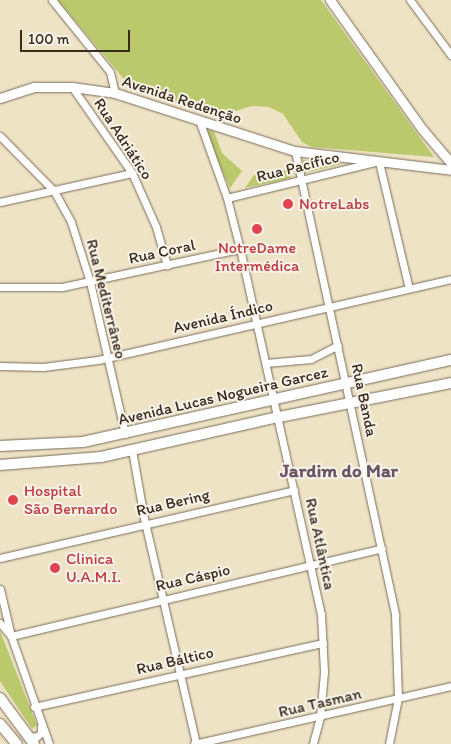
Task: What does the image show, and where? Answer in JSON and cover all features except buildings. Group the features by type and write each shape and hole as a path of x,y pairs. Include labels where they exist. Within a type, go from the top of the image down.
{"main road":[{"name":"Avenida Lucas Nogueira Garcez","path":"0,446 65,445 125,434 451,360"},
{"name":"Avenida Lucas Nogueira Garcez","path":"0,465 76,461 279,417 451,383"},
{"path":"0,698 34,744"},
{"path":"0,724 17,744"}],"street":[{"path":"52,0 110,72 115,93"},
{"path":"330,0 422,129 451,163"},
{"path":"410,0 451,55"},
{"name":"Avenida Redenção","path":"0,98 34,87 72,87 115,93 295,151 451,170"},
{"name":"Rua Adriático","path":"72,87 132,173 156,227 166,265"},
{"name":"Rua Atlântica","path":"199,120 227,198 240,249 279,417 310,564 323,643 320,717 313,744"},
{"name":"Rua Mediterrâneo","path":"0,136 54,191 70,222 90,282 125,434"},
{"name":"Rua Banda","path":"295,151 300,182 382,548 397,631 398,698 389,744"},
{"path":"377,162 409,289"},
{"name":"Rua Pacífico","path":"227,198 377,162"},
{"path":"0,202 132,173"},
{"name":"Rua Coral","path":"0,288 28,290 90,282 240,249"},
{"name":"Avenida Índico","path":"0,366 43,368 107,358 451,279"},
{"path":"266,364 310,359 338,345"},
{"path":"132,450 145,524 181,674 195,744"},
{"name":"Rua Bering","path":"0,558 294,490"},
{"name":"Rua Cáspio","path":"11,636 382,548"},
{"path":"0,589 11,636 34,707 49,744"},
{"path":"0,623 6,623 8,617"},
{"path":"0,623 11,636"},
{"name":"Rua Báltico","path":"34,707 323,643"},
{"name":"Rua Tasman","path":"195,744 451,686"},
{"path":"26,735 36,737 41,733 41,725"}],"green space":[{"path":"58,0 321,0 434,157 312,147 302,142 283,114 269,107 252,106 216,117 128,84"},
{"path":"204,129 214,131 222,153 242,171 230,188"},
{"path":"303,160 342,164 304,173"},
{"path":"289,168 291,178 245,188 254,175 278,173"},
{"path":"0,631 37,725 32,729 0,681"}],"place":[{"name":"NotreLabs","path":"288,204"},
{"name":"NotreDame Intermédica","path":"257,229"},
{"name":"Hospital São Bernardo","path":"13,500"},
{"name":"Clinica U.A.M.I.","path":"55,568"}],"district":[{"name":"Jardim do Mar","path":"339,471"}]}
